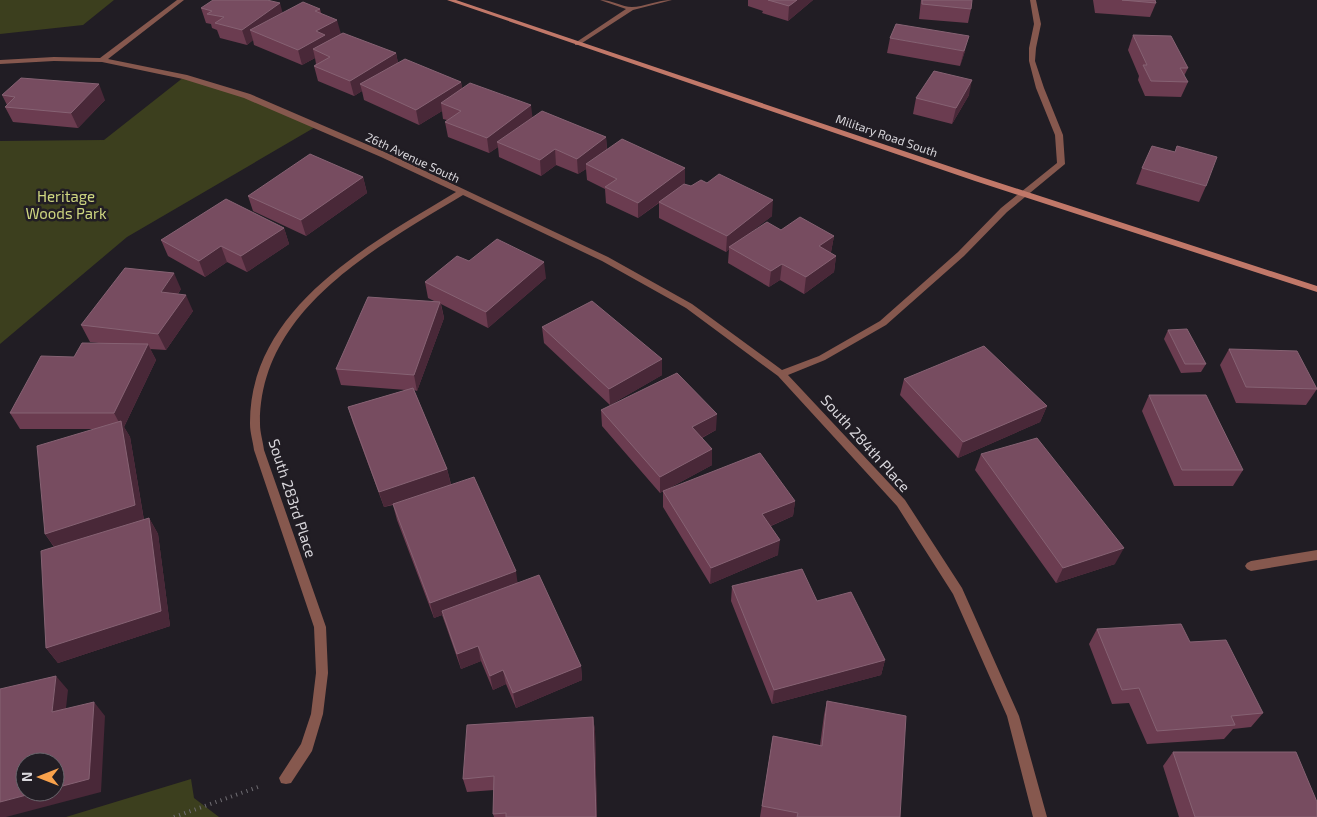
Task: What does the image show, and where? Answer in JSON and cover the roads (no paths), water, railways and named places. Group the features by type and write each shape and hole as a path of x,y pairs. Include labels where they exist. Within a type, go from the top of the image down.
{"main road":[{"name":"Military Road South","path":"450,0 577,44 1317,289"}],"street":[{"path":"102,60 181,0"},
{"path":"603,0 631,9"},
{"path":"577,44 631,9 669,0"},
{"path":"782,374 822,358 883,323 961,254 1004,210 1061,164 1062,146 1059,126 1043,96 1034,67 1031,48 1037,25 1033,0"},
{"name":"26th Avenue South","path":"0,62 54,59 102,60 184,77 246,96 462,192 605,259 690,306 782,374"},
{"name":"South 283rd Place","path":"286,778 307,747 317,714 322,673 320,627 260,450 254,422 260,378 266,359 280,334 298,310 324,285 365,254 462,192"},
{"name":"South 284th Place","path":"782,374 901,503 958,591 1013,716 1040,817"},
{"path":"1251,566 1317,555"}],"park label":[{"name":"Heritage Woods Park","path":"66,204"}]}
